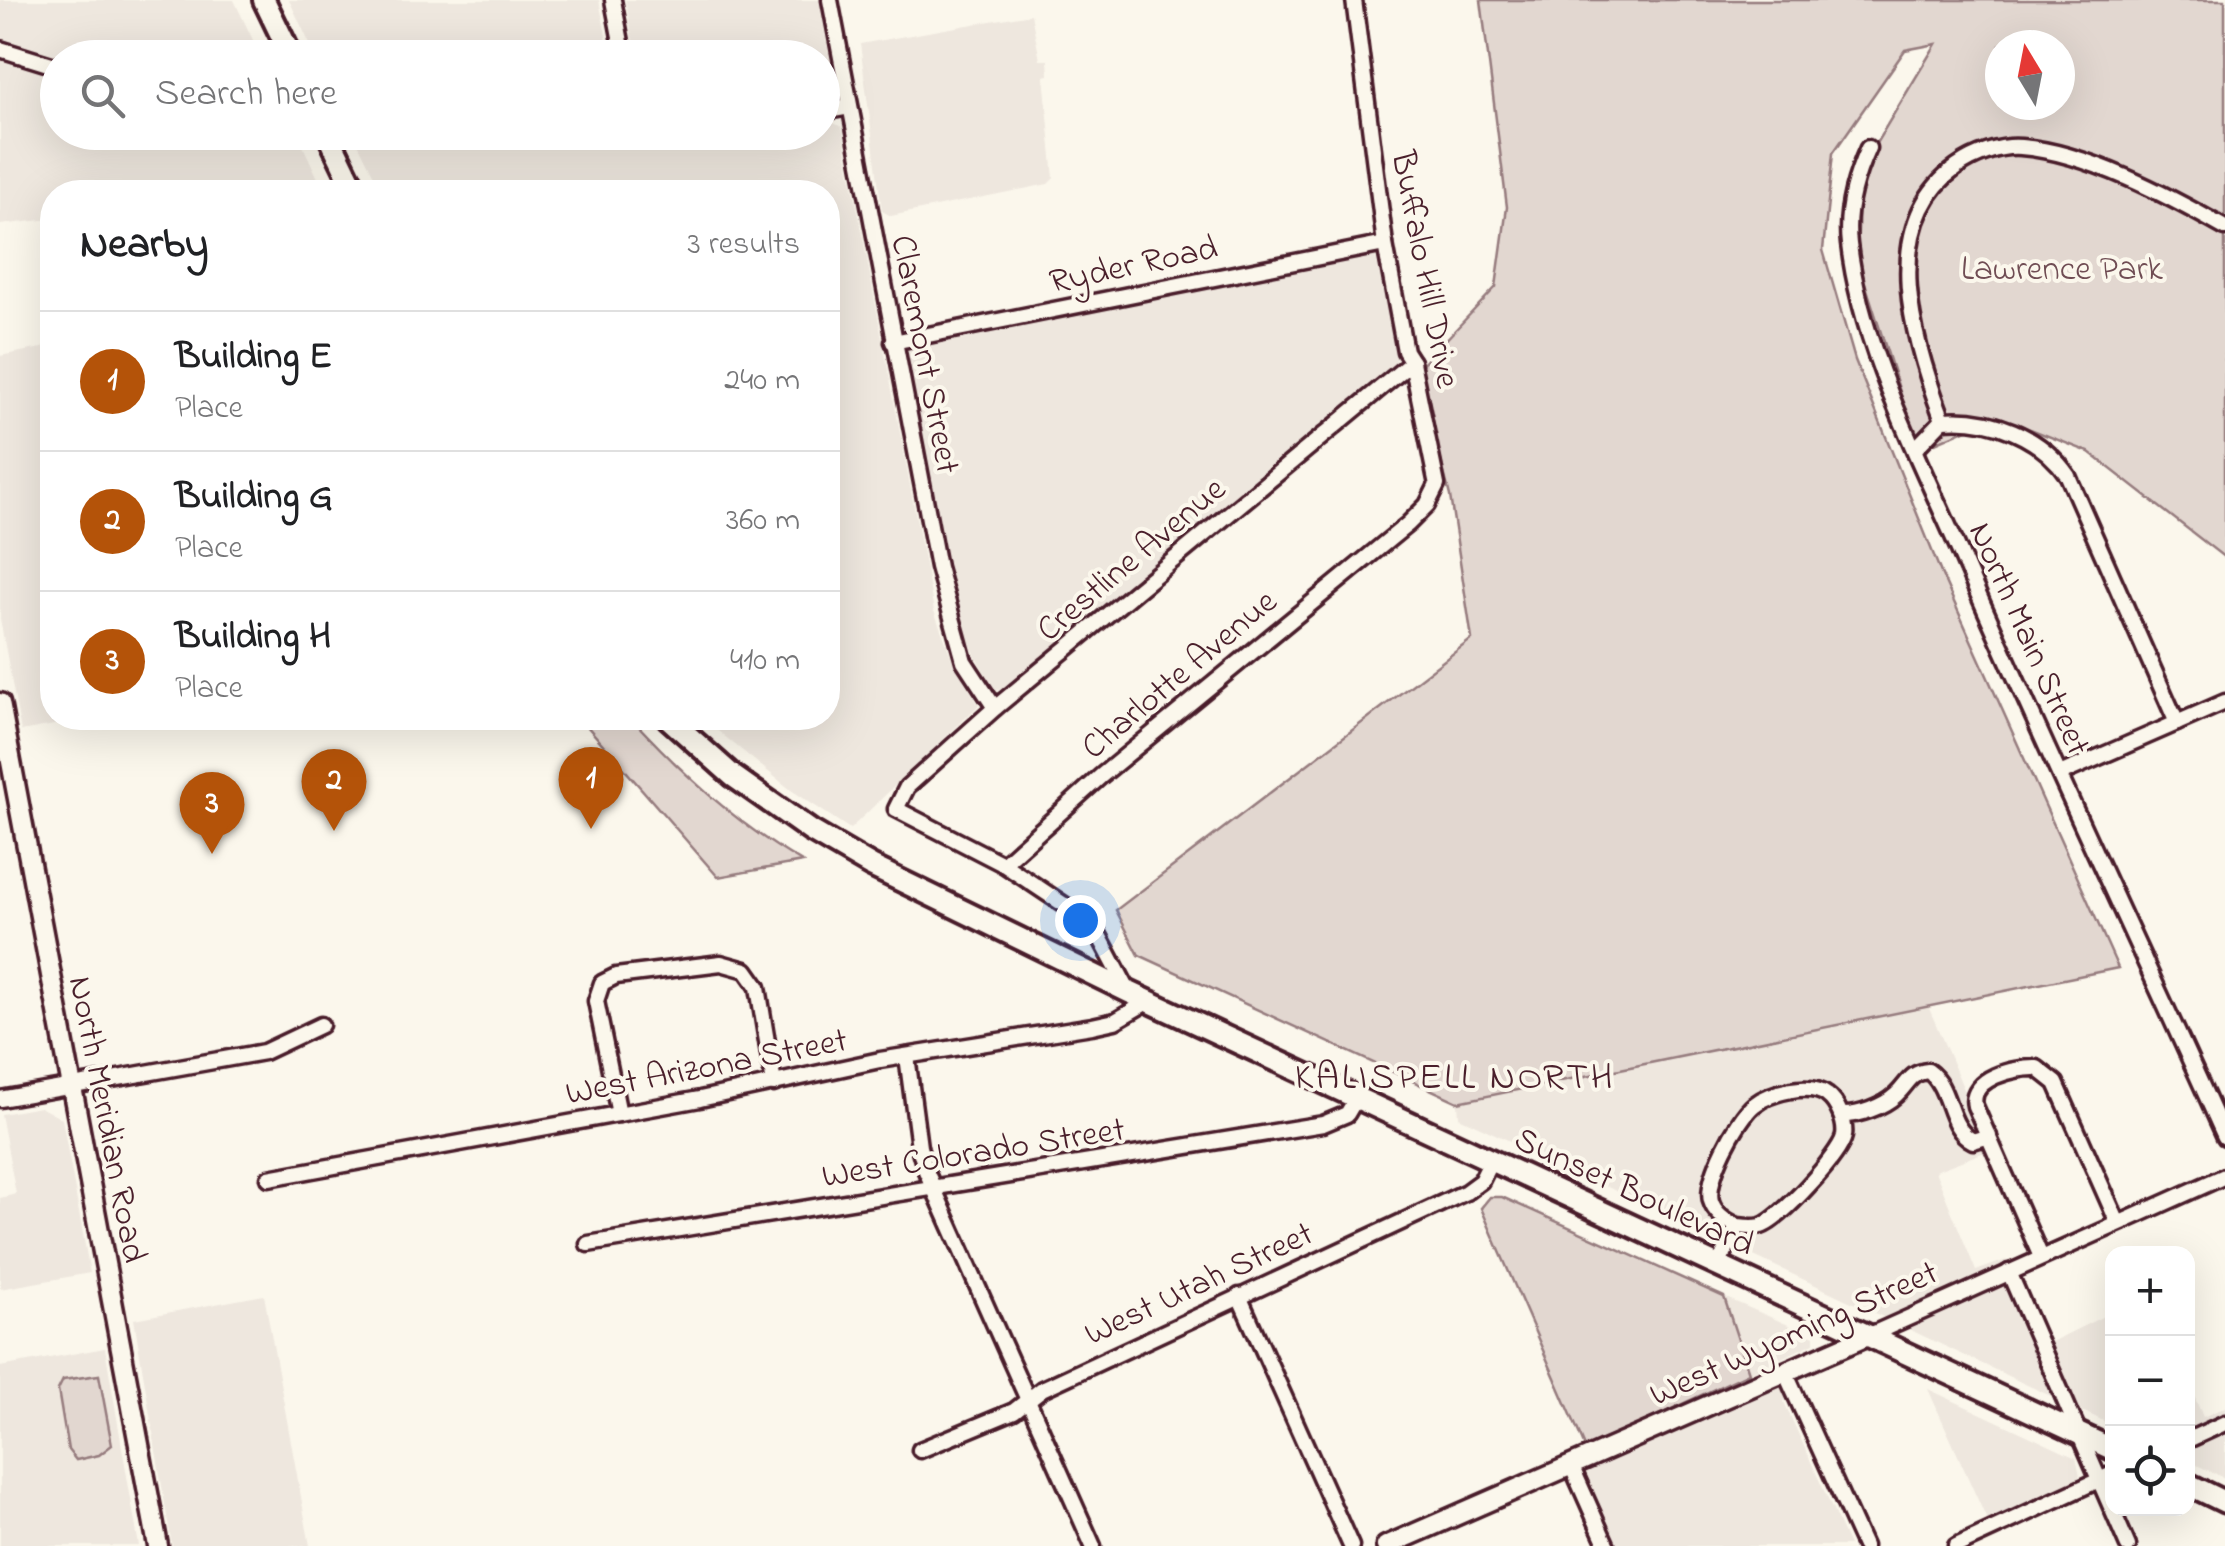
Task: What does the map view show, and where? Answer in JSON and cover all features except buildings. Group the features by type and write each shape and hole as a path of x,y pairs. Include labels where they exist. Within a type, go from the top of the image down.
{"main road":[{"path":"264,0 283,40"},
{"path":"336,150 350,180"},
{"name":"North Meridian Road","path":"0,703 158,1546"},
{"name":"Sunset Boulevard","path":"681,730 732,776 811,832 871,866 1129,992 2105,1446"},
{"name":"West Wyoming Street","path":"1386,1546 1870,1335"},
{"path":"2195,1487 2225,1502"}],"street":[{"path":"613,0 621,40"},
{"name":"Claremont Street","path":"830,0 837,40"},
{"name":"Buffalo Hill Drive","path":"1354,0 1386,244 1405,351 1412,362 1437,485 1427,504 1396,533"},
{"path":"0,48 40,61"},
{"name":"Claremont Street","path":"840,54 893,342 950,616 964,661 995,708"},
{"path":"840,109 850,107"},
{"path":"1943,420 1912,317 1907,259 1917,220 1939,180 1973,156 2017,146 2063,154 2172,198 2225,228"},
{"name":"North Main Street","path":"1868,148 1848,220 1859,300 1875,347 1915,450 2225,1137"},
{"name":"Ryder Road","path":"893,342 1386,244"},
{"name":"Crestline Avenue","path":"1003,864 896,809 907,787 995,708 1412,362"},
{"path":"1915,450 1943,420 1977,420 2034,442 2059,463 2177,724"},
{"name":"Charlotte Avenue","path":"1003,864 1158,728 1396,533"},
{"path":"2060,774 2225,702"},
{"path":"1003,864 1093,924 1129,992"},
{"path":"619,1114 596,1002 602,982 616,976 721,964 746,970 758,988 774,1084"},
{"name":"West Arizona Street","path":"269,1178 907,1056 1092,1026 1114,1020 1150,1001"},
{"path":"0,1099 264,1052 320,1025"},
{"path":"907,1056 919,1147 933,1188 1093,1546"},
{"path":"2042,1258 1973,1098 1977,1088 1989,1080 2028,1068 2042,1072 2061,1090 2118,1223"},
{"path":"1841,1115 1858,1114 1891,1099 1911,1075 1928,1071 1939,1081 1963,1135 1973,1141 1988,1136"},
{"path":"1816,1090 1832,1098 1841,1115 1844,1138 1829,1162 1768,1223 1738,1226 1717,1213 1710,1192 1739,1122 1754,1105 1784,1093 1816,1090"},
{"name":"West Colorado Street","path":"588,1244 1323,1124 1347,1114 1358,1096"},
{"name":"West Utah Street","path":"920,1450 1014,1411 1042,1388 1466,1192 1481,1181 1492,1159"},
{"name":"West Wyoming Street","path":"1870,1335 2225,1176"},
{"path":"1718,1265 1738,1226"},
{"path":"2009,1272 2082,1435 2105,1474"},
{"path":"1239,1296 1351,1546"},
{"path":"1784,1372 1864,1546"},
{"path":"2195,1437 2225,1424"},
{"path":"1570,1465 1606,1546"},
{"path":"1956,1546 2105,1476"},
{"path":"2119,1516 2128,1546"}],"shaded area":[{"path":"0,0 234,0 253,40 40,40 40,150 305,150 319,180 40,180 40,220 0,225"},
{"path":"289,0 599,0 607,40 308,40"},
{"path":"625,0 819,0 826,40 633,40"},
{"path":"1031,14 1040,60 1048,60 1049,75 1044,76 1054,178 1048,184 891,216 882,211 860,44"},
{"path":"842,127 934,611 954,664 979,705 850,829 791,790 717,730 840,730 840,180 376,180 361,150 840,150"},
{"path":"1374,250 1397,359 1394,364 1024,678 996,691 975,656 957,606 905,350 1214,280"},
{"path":"40,348 40,728 21,731 0,619 0,356"},
{"path":"1928,1006 1990,1150 1935,1171 1976,1271 2006,1260 2047,1344 2105,1315 2105,1422 1459,1117 1458,1102"},
{"path":"40,1107 62,1119 90,1273 0,1289 0,1198 16,1194 1,1114"},
{"path":"264,1295 310,1546 172,1546 134,1319"},
{"path":"1724,1297 1814,1336 1814,1343 1749,1373"},
{"path":"105,1348 139,1546 0,1546 0,1367"},
{"path":"1776,1383 1784,1387 1784,1402 1849,1546 1618,1546 1586,1471"},
{"path":"1928,1389 2076,1458 2080,1475 2075,1482 1987,1520"},
{"path":"2195,1398 2203,1417 2225,1407 2225,1478 2195,1464"}],"green space":[{"name":"Lawrence Park","path":"1481,0 2225,0 2225,558 2089,452 1997,416 1921,449 1857,258 1859,201 1872,150 1936,44 1905,50 1833,153 1823,250 1855,360 1941,573 2118,968 1458,1102 1139,955 1116,910 1472,639 1450,496 1418,369 1496,287 1507,207"},
{"path":"590,730 643,730 711,796 802,862 718,877"},
{"path":"1490,1197 1502,1197 1724,1297 1749,1373 1586,1449 1481,1208"},
{"path":"99,1375 112,1445 99,1455 76,1460 68,1450 58,1390 63,1380"}],"place":[{"name":"Building E","path":"591,829"},
{"name":"Building G","path":"334,831"},
{"name":"Building H","path":"212,854"}],"district":[{"name":"KALISPELL NORTH","path":"1455,1075"}]}
